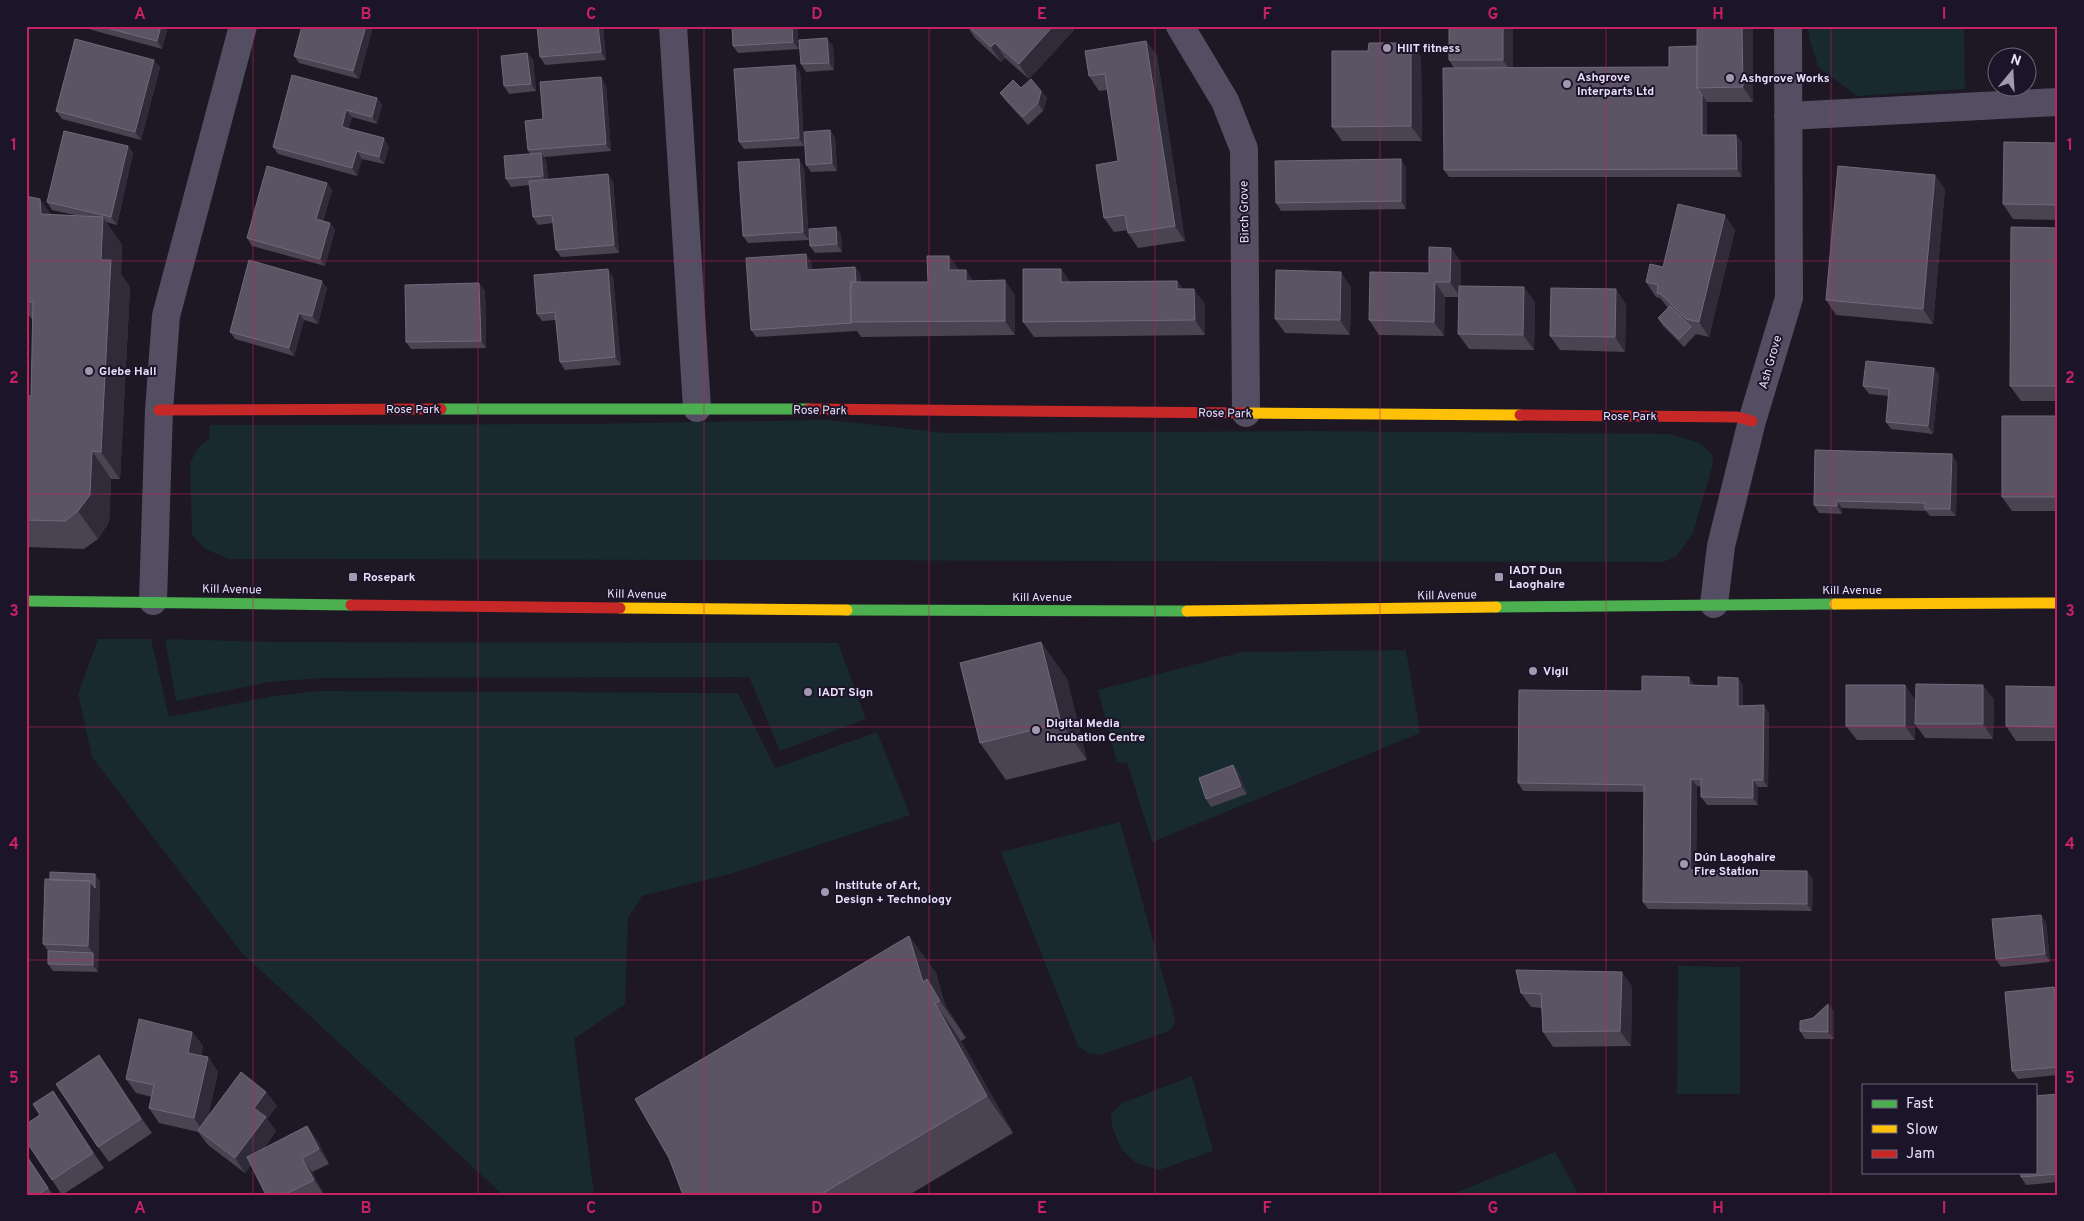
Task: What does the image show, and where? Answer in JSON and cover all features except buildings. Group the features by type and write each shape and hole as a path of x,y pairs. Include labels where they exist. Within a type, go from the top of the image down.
{"main road":[{"name":"Rose Park","path":"159,410 697,408 1737,417 1752,421"},
{"name":"Kill Avenue","path":"26,601 894,611 1270,611 1714,604 2058,602"}],"street":[{"path":"153,602 159,410 166,316 243,26"},
{"path":"674,26 697,408"},
{"name":"Birch Grove","path":"1180,26 1225,101 1244,149 1246,414"},
{"name":"Ash Grove","path":"1714,604 1721,546 1752,421 1789,298 1788,26"},
{"path":"1788,116 2058,102"}],"shaded area":[{"path":"1808,26 1964,26 1965,89 1857,96 1818,67 1809,37"},
{"path":"830,420 945,433 1308,431 1669,434 1700,443 1712,454 1713,463 1693,533 1676,557 1663,562 229,559 205,549 192,535 190,462 200,446 209,439 210,425 580,424"},
{"path":"98,639 151,639 169,717 274,696 318,691 738,693 775,768 877,732 910,815 730,874 642,896 628,918 625,1004 574,1039 594,1195 503,1195 241,952 92,757 78,694"},
{"path":"165,639 274,642 838,643 866,719 780,751 749,677 323,678 269,682 176,701"},
{"path":"1406,650 1420,733 1152,842 1127,762 1117,763 1098,690 1242,652"},
{"path":"1120,822 1175,1024 1169,1031 1100,1055 1088,1053 1078,1046 1001,852"},
{"path":"1678,966 1740,967 1740,1094 1677,1094"},
{"path":"1192,1076 1213,1151 1159,1170 1135,1162 1121,1149 1112,1126 1111,1114 1122,1103"},
{"path":"1555,1152 1579,1195 1450,1195"}],"traffic: fast":[{"path":"441,409 809,409"},
{"path":"26,601 351,605"},
{"path":"1496,607 1835,604"},
{"path":"847,610 1187,611"}],"traffic: slow":[{"path":"1245,413 1520,415"},
{"path":"1835,604 2058,603"},
{"path":"1187,611 1496,607"},
{"path":"620,608 847,610"}],"traffic: jam":[{"path":"159,410 441,409"},
{"path":"809,409 1245,413"},
{"path":"1520,415 1737,417 1752,421"},
{"path":"351,605 620,608"}],"place":[{"name":"HIIT fitness","path":"1387,48"},
{"name":"Ashgrove Works","path":"1730,78"},
{"name":"Ashgrove Interparts Ltd","path":"1567,84"},
{"name":"Glebe Hall","path":"89,371"},
{"name":"Rosepark","path":"353,577"},
{"name":"IADT Dun Laoghaire","path":"1499,577"},
{"name":"Vigil","path":"1533,671"},
{"name":"IADT Sign","path":"808,692"},
{"name":"Digital Media Incubation Centre","path":"1036,730"},
{"name":"Dún Laoghaire Fire Station","path":"1684,864"},
{"name":"Institute of Art, Design + Technology","path":"825,892"}]}
